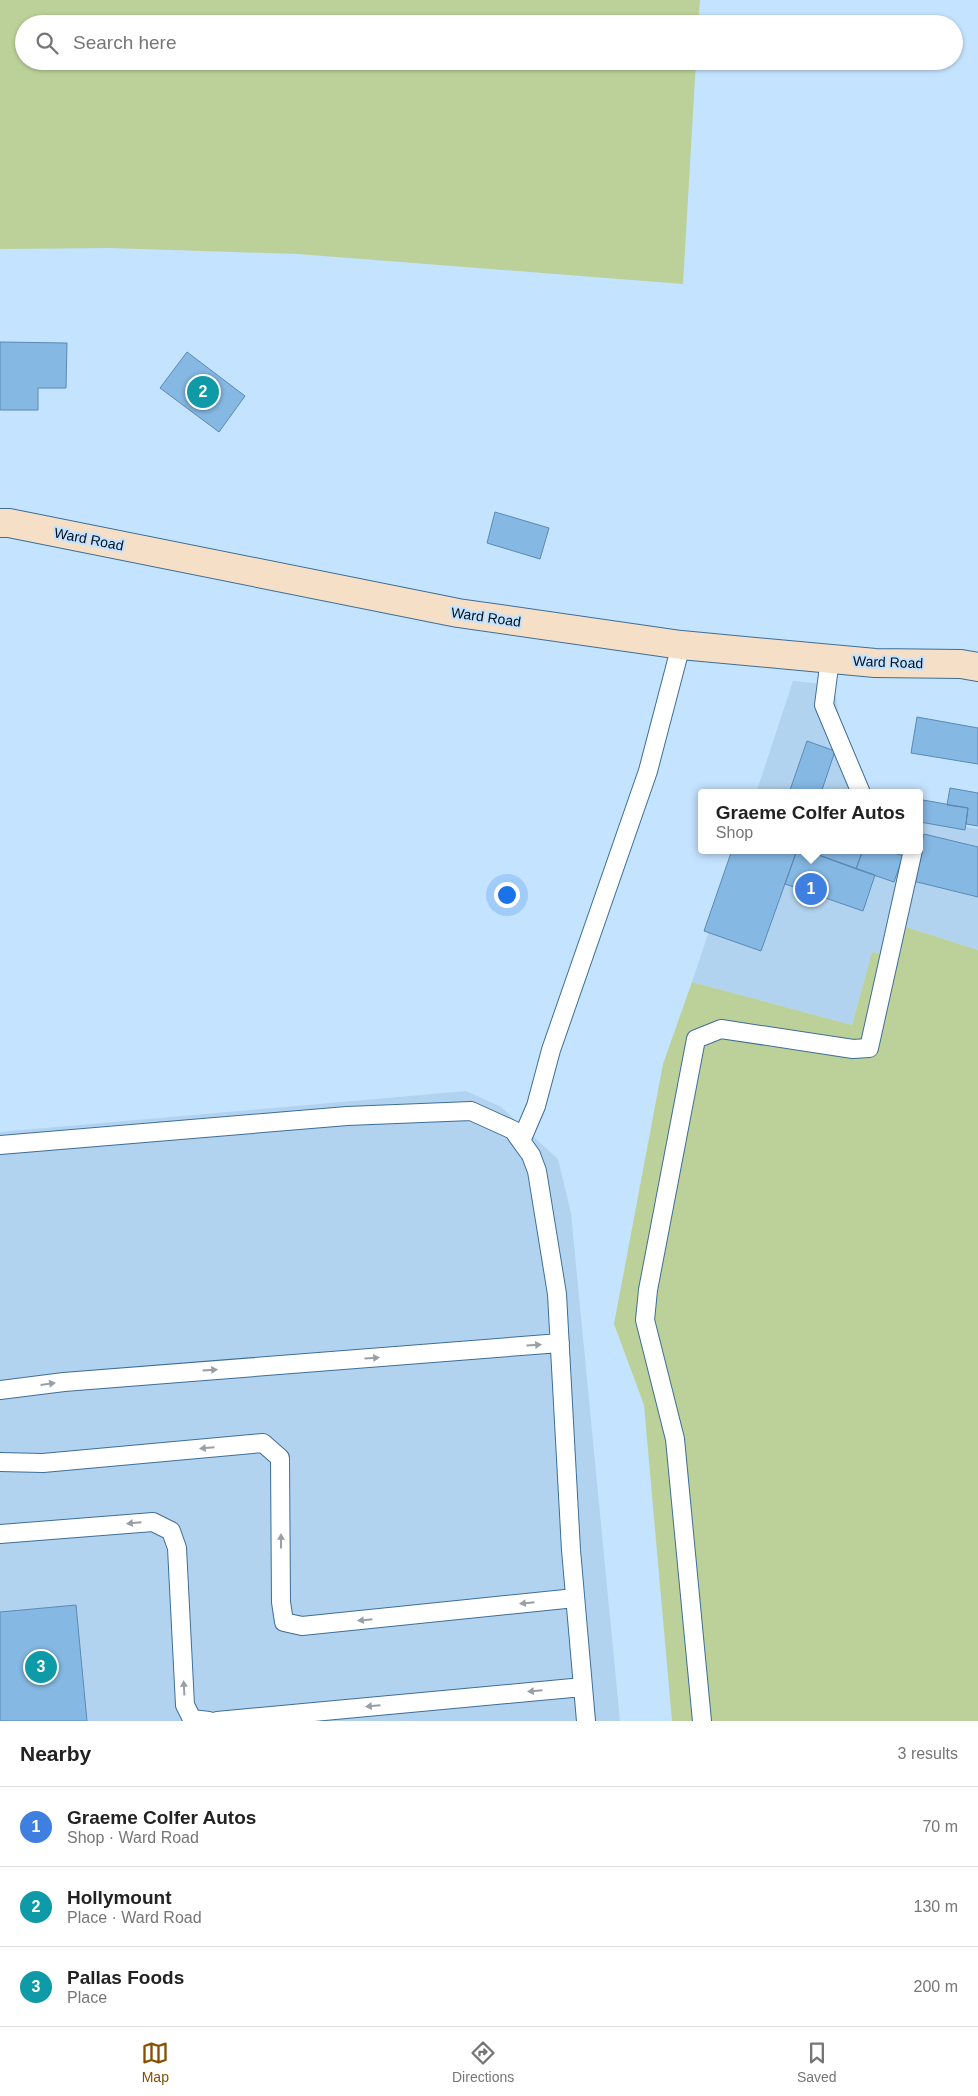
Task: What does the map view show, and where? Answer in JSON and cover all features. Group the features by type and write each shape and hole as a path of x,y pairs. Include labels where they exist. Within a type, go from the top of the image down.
{"main road":[{"name":"Ward Road","path":"0,523 8,523 458,613 681,645 875,663 961,664 978,667"}],"lane":[{"path":"522,1141 536,1106 551,1050 648,771 681,645"},
{"path":"830,659 824,705 859,789"},
{"path":"702,1721 675,1439 645,1320 648,1290 696,1039 721,1029 852,1049 869,1048 912,854"},
{"path":"0,1145 347,1116 471,1111 513,1130 531,1155 537,1171 557,1294 575,1598 586,1721"},
{"path":"0,1390 64,1382 560,1343"},
{"path":"0,1462 43,1463 263,1443 280,1458 281,1602 284,1622 302,1626 575,1598"},
{"path":"0,1534 153,1522 171,1531 177,1548 185,1705 192,1719 209,1721"},
{"path":"217,1721 583,1686"}],"shaded area":[{"path":"793,681 834,685 840,722 869,789 757,789"},
{"path":"923,820 978,829 978,950 900,925 892,958 872,953 852,1025 692,982 735,854 923,854"},
{"path":"466,1091 501,1107 558,1159 571,1213 620,1721 0,1721 0,1132"}],"green space":[{"path":"0,0 700,0 699,15 15,15 15,70 695,70 683,284 298,254 110,248 0,249"},
{"path":"900,925 978,950 978,1721 672,1721 644,1405 614,1324 663,1064 692,982 852,1025 872,952 892,958"}],"building":[{"path":"0,342 67,343 66,388 38,388 38,410 0,410"},
{"path":"187,352 245,396 219,432 160,388"},
{"path":"495,512 549,528 540,559 487,543"},
{"path":"917,717 978,728 978,764 911,753"},
{"path":"807,741 835,751 822,789 790,789"},
{"path":"950,788 978,793 978,826 966,824 968,808 947,805"},
{"path":"923,800 968,808 965,830 923,823"},
{"path":"924,834 978,847 978,897 913,881 919,854 923,854"},
{"path":"731,854 796,854 761,951 704,931"},
{"path":"796,854 816,854 875,875 863,911 785,884"},
{"path":"816,854 862,854 856,869"},
{"path":"862,854 898,854 903,856 894,882 856,869"},
{"path":"76,1605 87,1721 0,1721 0,1612"}],"place":[{"name":"Hollymount","path":"203,392"},
{"name":"Graeme Colfer Autos","path":"811,889"},
{"name":"Pallas Foods","path":"41,1667"}]}
